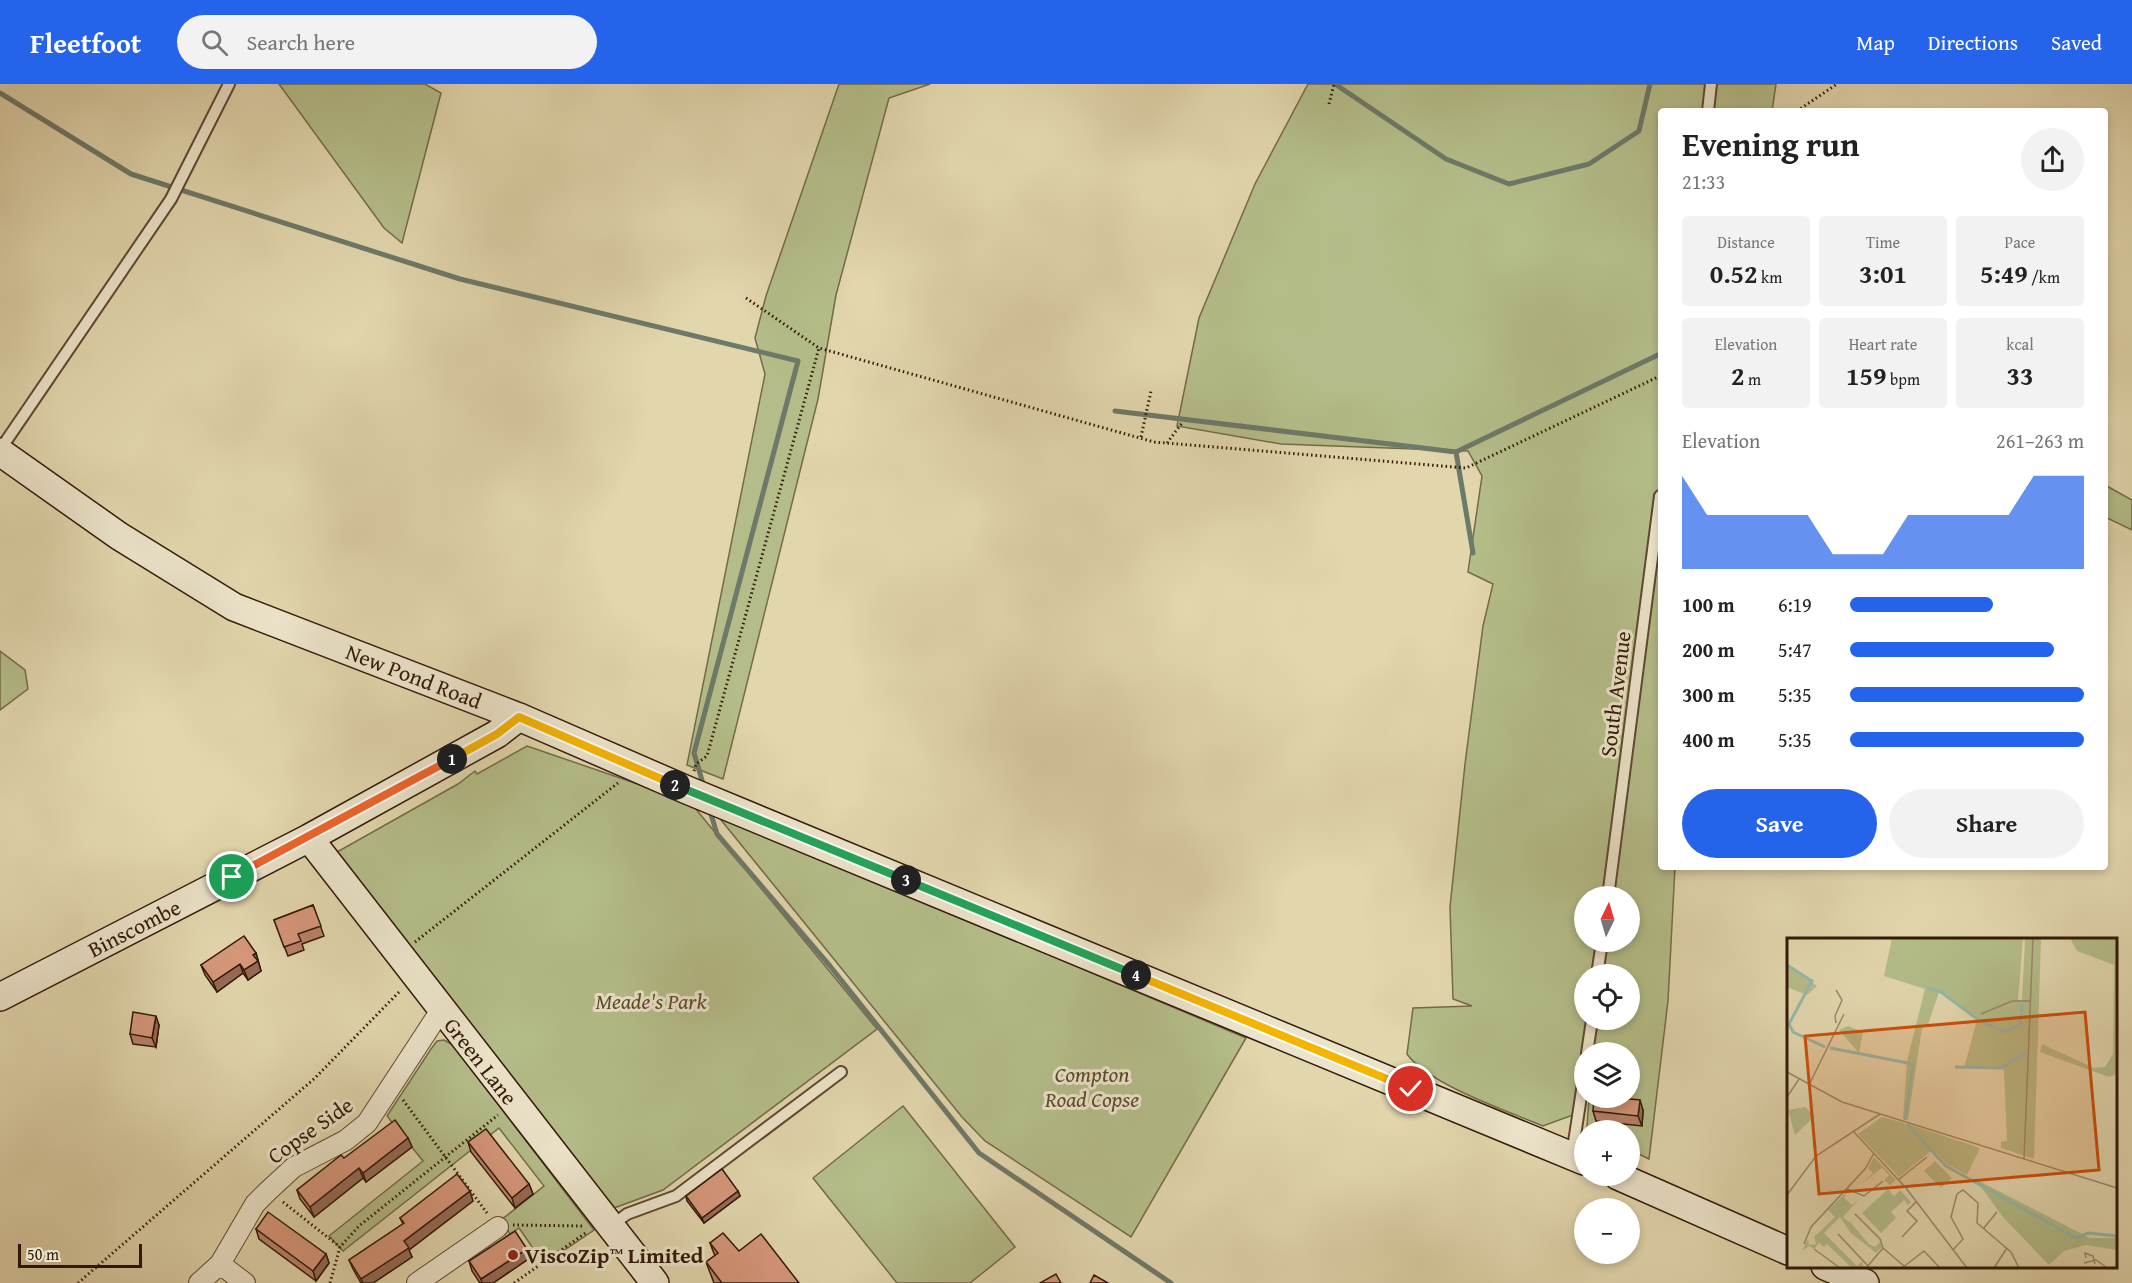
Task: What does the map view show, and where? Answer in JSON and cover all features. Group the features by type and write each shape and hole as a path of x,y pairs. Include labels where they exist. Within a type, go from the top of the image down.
{"main road":[{"name":"New Pond Road","path":"0,451 119,536 234,607 519,717 627,764 1574,1156"},
{"name":"Binscombe","path":"0,997 309,838 497,734 519,717"},
{"name":"Green Lane","path":"309,838 655,1283"},
{"path":"1640,1186 1787,1251"},
{"path":"1830,1268 1865,1283"}],"street":[{"name":"Copse Side","path":"199,1283 220,1264 255,1204 268,1191 294,1167 346,1140 367,1123 393,1087 441,1010"},
{"path":"417,1283 438,1277 498,1227"},
{"path":"220,1264 245,1283"}],"lane":[{"path":"0,451 171,199 229,84"},
{"path":"1708,108 1711,84"},
{"name":"South Avenue","path":"1609,886 1658,511"},
{"path":"611,1226 627,1214 676,1196 842,1072"}],"path":[{"path":"1329,104 1334,84"},
{"path":"1801,108 1837,84"},
{"path":"746,298 819,348 1167,443 1466,468 1658,376"},
{"path":"696,765 707,756 819,348"},
{"path":"1141,437 1150,391"},
{"path":"1167,443 1182,423"},
{"path":"78,1283 315,1078 408,968 410,946 624,778 627,764"},
{"path":"393,1087 498,1227 522,1224 594,1227 514,1283"},
{"path":"330,1283 340,1247 359,1226 514,1103"},
{"path":"268,1191 340,1247"}],"green space":[{"path":"279,84 425,84 441,93 402,243 384,228"},
{"path":"839,84 930,84 889,98 836,295 818,399 723,779 687,765 765,374 755,338 766,296"},
{"path":"1308,84 1776,84 1772,108 1658,108 1658,870 1675,870 1668,1001 1649,1159 1640,1154 1640,1120 1587,1120 1588,1108 1640,1108 1640,1042 1574,1042 1573,1115 1543,1126 1450,1086 1417,1065 1407,1054 1413,1008 1472,1006 1453,999 1450,907 1483,626 1493,584 1468,572 1482,476 1468,451 1281,444 1177,426 1199,318 1255,184"},
{"path":"2108,487 2132,500 2132,530 2108,518"},
{"path":"0,651 25,670 28,689 0,710"},
{"name":"Meade's Park","path":"527,746 690,802 877,1029 663,1190 614,1208 337,852 458,784 475,771 477,774"},
{"name":"Compton Road Copse","path":"717,815 1246,1038 1131,1237 985,1141 962,1117"},
{"path":"444,1040 453,1045 594,1230 544,1264 519,1228 510,1234 501,1220 544,1186 499,1128 343,1251 329,1236 423,1161 387,1116 437,1041"},
{"path":"903,1106 1015,1247 970,1283 897,1283 813,1178"}],"building":[{"path":"313,905 321,926 298,934 301,941 284,947 274,920"},
{"path":"244,936 256,953 253,955 258,961 244,970 240,964 213,982 201,965"},
{"path":"133,1012 156,1016 152,1038 130,1034"},
{"path":"1593,1108 1639,1108 1638,1116 1593,1111"},
{"path":"395,1120 408,1138 363,1173 359,1168 310,1207 297,1190 341,1155 344,1158"},
{"path":"486,1129 529,1184 512,1198 468,1142"},
{"path":"722,1169 738,1191 702,1218 686,1196"},
{"path":"457,1174 470,1191 404,1241 409,1248 361,1279 349,1260 404,1223 400,1218"},
{"path":"268,1212 326,1254 313,1271 256,1229"},
{"path":"515,1231 527,1249 481,1279 469,1261"},
{"path":"723,1233 739,1251 761,1234 799,1283 722,1283 706,1262 718,1253 710,1243"},
{"path":"1056,1274 1061,1283 1040,1283"},
{"path":"1094,1275 1108,1283 1090,1283"}],"waterway":[{"path":"1335,84 1446,159 1509,184 1589,164 1639,131 1650,84"},
{"path":"0,93 131,174 460,279 798,361 694,753 704,787"},
{"path":"1115,411 1456,452 1658,355"},
{"path":"1456,452 1473,553"},
{"path":"710,811 717,834 830,966 979,1153 1171,1283"}],"place":[{"name":"ViscoZip™ Limited","path":"513,1255"}],"route":[{"path":"232,877 309,838 497,734 519,717 687,790 1411,1089"}]}
